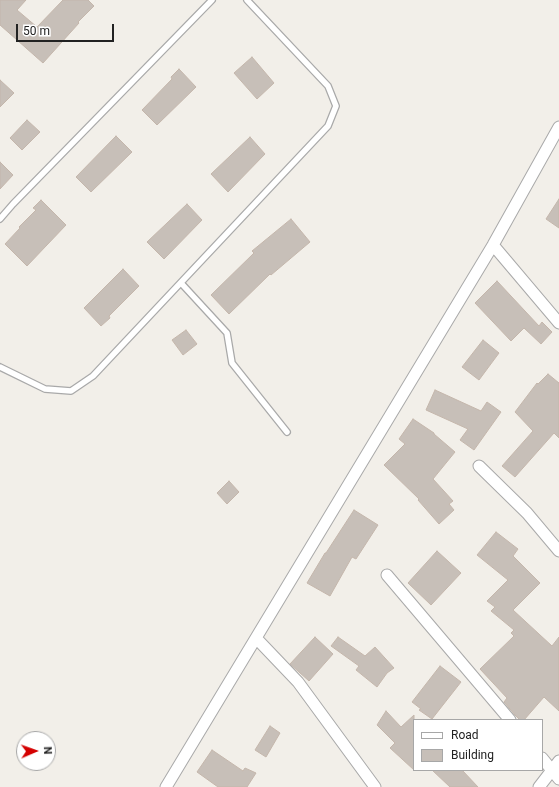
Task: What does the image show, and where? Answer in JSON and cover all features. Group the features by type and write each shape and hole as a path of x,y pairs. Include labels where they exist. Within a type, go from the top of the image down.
{"street":[{"path":"166,787 493,245 558,131"},
{"path":"493,245 559,323"},
{"path":"479,466 527,513 559,551"},
{"path":"387,575 509,719"},
{"path":"256,638 298,682 375,787"},
{"path":"543,759 556,775"},
{"path":"539,787 556,775 559,761"}],"lane":[{"path":"0,219 212,0"},
{"path":"0,368 45,389 71,391 94,376 328,126 336,106 328,86 247,0"},
{"path":"181,283 227,333 232,363 287,432"}],"building":[{"path":"0,0 26,0 17,10 37,27 63,0 88,0 94,6 78,22 79,23 43,63 0,25"},
{"path":"252,57 274,83 257,99 234,73"},
{"path":"179,69 196,87 157,125 142,110 172,79 171,77"},
{"path":"0,80 14,93 0,107"},
{"path":"27,120 40,132 22,150 10,138"},
{"path":"116,136 132,152 91,192 76,177"},
{"path":"250,137 265,154 228,192 211,174"},
{"path":"0,162 13,175 0,189"},
{"path":"559,199 559,228 546,219"},
{"path":"41,200 66,225 27,266 5,244 36,210 33,208"},
{"path":"187,204 202,220 164,259 147,242"},
{"path":"291,219 310,242 271,275 270,274 229,314 211,295 254,253 252,251"},
{"path":"123,269 139,286 101,326 84,308"},
{"path":"497,281 539,326 542,322 552,332 541,344 524,328 511,341 475,303"},
{"path":"186,330 197,344 183,355 172,340"},
{"path":"483,340 499,353 479,380 462,367"},
{"path":"548,374 559,383 559,438 554,433 515,477 502,466 533,431 515,412 537,383 538,384"},
{"path":"435,390 481,411 487,402 501,412 474,450 460,440 468,429 426,410"},
{"path":"413,419 434,433 455,452 433,479 453,501 449,504 454,510 439,524 418,500 419,499 384,465 405,444 399,439"},
{"path":"229,481 239,492 227,504 217,493"},
{"path":"354,510 378,525 356,559 352,557 330,596 307,583"},
{"path":"496,532 518,549 513,556 540,583 513,610 552,646 559,637 559,711 544,697 525,719 519,719 504,702 507,698 480,669 514,636 511,633 514,630 491,611 495,607 487,601 508,580 477,555"},
{"path":"437,551 461,573 431,605 408,583"},
{"path":"315,637 333,654 309,681 290,664"},
{"path":"338,637 365,656 375,647 394,668 387,673 377,687 356,670 359,666 331,646"},
{"path":"440,666 461,682 432,719 419,710 421,709 412,702"},
{"path":"386,711 401,727 414,715 413,769 390,748 395,743 377,725"},
{"path":"270,726 280,733 266,757 255,750"},
{"path":"212,750 243,771 245,768 256,773 247,787 218,787 197,772"},
{"path":"433,771 463,771 478,787 450,787"}]}
